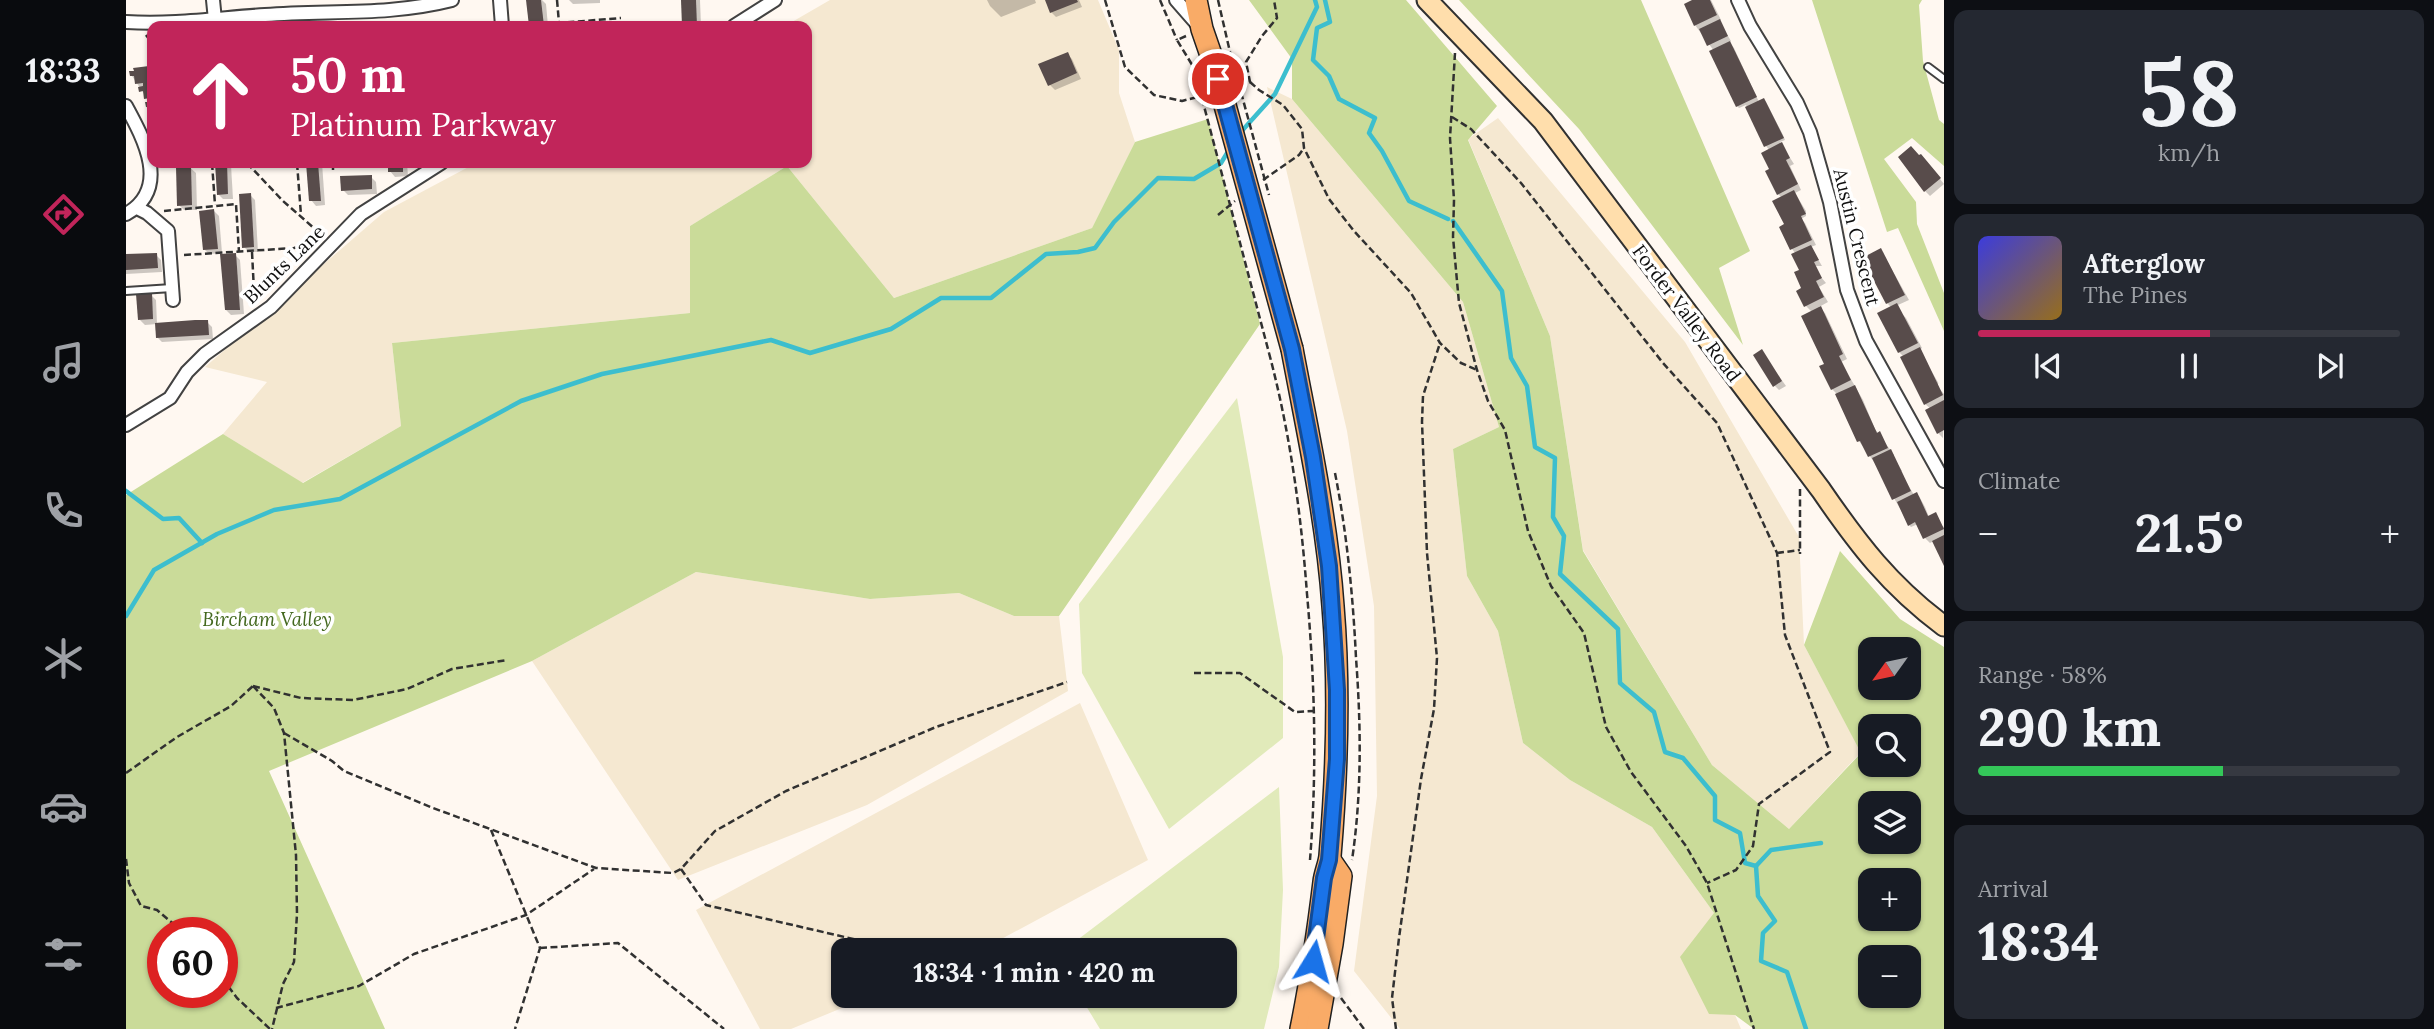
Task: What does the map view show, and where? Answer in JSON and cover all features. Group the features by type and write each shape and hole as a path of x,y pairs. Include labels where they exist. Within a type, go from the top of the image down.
{"main road":[{"path":"1186,0 1202,29"},
{"path":"1196,0 1292,349 1313,457 1334,608 1337,759 1320,862 1324,878 1310,984 1301,1029"},
{"name":"Forder Valley Road","path":"1427,0 1543,121 1861,547 1917,606 1944,626"},
{"path":"1317,1029 1332,944 1340,876 1320,862"}],"street":[{"path":"213,0 215,20"},
{"path":"170,21 267,20 452,0"},
{"path":"500,0 502,21"},
{"path":"742,21 775,0"},
{"path":"1176,0 1202,29"},
{"name":"Austin Crescent","path":"1738,0 1750,26 1797,103 1810,132 1830,202 1847,290 1866,341 1944,481"},
{"path":"126,22 147,22"},
{"path":"127,109 147,151"},
{"path":"152,168 147,190 136,212 168,230 172,294"},
{"name":"Blunts Lane","path":"126,425 170,398 187,373 205,354 271,307 361,214 433,168"}],"lane":[{"path":"1928,67 1944,79"},
{"path":"126,291 172,294"}],"path":[{"path":"557,0 559,21"},
{"path":"1105,0 1125,67 1154,95 1182,101 1205,95"},
{"path":"1160,0 1177,40"},
{"path":"1218,0 1212,59 1269,353 1283,405 1302,526 1314,675 1320,862"},
{"path":"1274,0 1277,19 1262,36 1246,62 1250,82 1283,105 1302,129 1304,148 1328,199 1412,293 1440,343 1461,363 1478,370"},
{"path":"584,21 621,18"},
{"path":"1457,31 1450,138 1453,235 1459,303 1478,370 1488,401 1505,430 1528,531 1551,586 1584,633 1606,727 1631,772 1686,846 1707,883 1755,1029"},
{"path":"1239,85 1250,82"},
{"path":"1452,117 1471,128 1521,183 1663,363 1717,423 1777,553 1785,635 1830,752 1759,804 1751,850 1736,870 1707,883"},
{"path":"212,168 215,206"},
{"path":"170,256 295,248 326,239 252,168"},
{"path":"297,168 301,216"},
{"path":"136,212 236,204 239,252"},
{"path":"252,251 254,291"},
{"path":"1396,1029 1392,998 1399,938 1435,696 1437,658 1427,553 1422,422 1423,396 1440,343"},
{"path":"1777,553 1800,552 1800,462"},
{"path":"253,686 301,698 353,700 407,689 452,669 507,660"},
{"path":"1194,674 1240,673 1295,712 1315,711"},
{"path":"284,733 344,771 491,830 596,868 673,873 681,869 715,831 786,791 936,727 1067,682"},
{"path":"238,999 271,1029 284,984 294,962 296,938 296,855 284,733 274,708 253,686"},
{"path":"126,773 177,737 231,706 253,686"},
{"path":"491,830 540,948 514,1029"},
{"path":"126,859 129,883 141,906 157,910 165,917"},
{"path":"276,1008 359,986 414,954 526,915 596,868"},
{"path":"681,869 706,905 849,938"},
{"path":"540,948 618,943 724,1029"},
{"path":"1341,998 1364,1029"}],"shaded area":[{"path":"830,0 1098,0 1119,50 1119,93 1135,142 1092,228 894,298 789,168 812,168 812,21 794,21"},
{"path":"1267,87 1292,99 1463,302 1499,427 1453,449 1467,576 1498,631 1523,743 1570,780 1652,827 1714,913 1735,1015 1741,1029 1400,1029 1354,971 1377,796 1374,606 1347,431"},
{"path":"1498,118 1685,342 1799,537 1804,645 1858,746 1858,755 1789,829 1712,765 1583,550 1550,336 1468,139"},
{"path":"467,168 784,168 690,226 690,313 392,343 401,426 302,483 223,434 267,382 205,367 384,212"},
{"path":"696,572 870,599 959,593 1014,616 1059,616 1068,691 867,805 678,880 532,661"},
{"path":"1080,703 1148,860 1003,938 831,938 831,1008 842,1008 791,1029 760,1029 696,910"}],"green space":[{"path":"1249,0 1406,0 1497,106 1468,140 1550,336 1583,551 1712,765 1789,829 1858,756 1858,777 1921,777 1921,714 1858,714 1858,747 1804,645 1840,551 1900,619 1944,647 1944,1029 1754,1029 1735,1015 1709,1014 1680,957 1714,913 1652,827 1570,780 1523,743 1498,631 1467,576 1453,449 1499,427 1463,302 1292,99 1292,59"},
{"path":"1459,0 1641,0 1750,251 1719,268 1743,345 1579,129"},
{"path":"1812,0 1922,0 1919,5 1923,61 1939,120 1944,124 1944,166 1912,138 1884,159 1916,202 1917,224 1944,293 1944,331 1898,228 1887,232"},
{"name":"Bircham Valley","path":"1208,119 1260,324 1059,616 1014,616 959,593 870,599 696,572 532,661 269,771 385,1029 126,1029 126,495 223,434 303,483 401,426 392,343 690,313 690,226 784,168 789,168 894,298 1092,228 1135,142"},
{"path":"1237,398 1283,657 1283,738 1169,829 1082,673 1079,604"},
{"path":"1279,787 1283,890 1279,967 1264,1029 1100,1029 1087,1008 1237,1008 1237,938 1080,938"}],"building":[{"path":"526,0 541,0 543,21 528,21"},
{"path":"681,0 696,0 697,21 682,21"},
{"path":"1045,0 1077,0 1078,2 1050,13"},
{"path":"1692,0 1710,0 1717,15 1694,26 1684,4"},
{"path":"1720,19 1728,36 1707,46 1699,29"},
{"path":"1730,41 1757,97 1736,107 1709,51"},
{"path":"1068,52 1077,73 1048,86 1038,64"},
{"path":"147,66 147,98 144,99 143,91 139,92 138,87 143,86 143,83 135,84 134,76 130,76 129,71 134,71 133,68"},
{"path":"1764,98 1784,138 1764,147 1745,107"},
{"path":"1782,142 1790,158 1786,160 1798,184 1777,195 1765,171 1769,169 1761,153"},
{"path":"1911,146 1941,178 1924,192 1898,157"},
{"path":"176,168 191,168 192,205 177,206"},
{"path":"215,168 227,168 228,194 217,195"},
{"path":"306,168 318,168 321,201 309,201"},
{"path":"388,168 403,168 403,172 388,172"},
{"path":"372,175 372,189 341,191 340,176"},
{"path":"1794,190 1806,214 1801,216 1812,240 1790,250 1779,227 1784,224 1772,201"},
{"path":"251,193 254,247 242,248 239,194"},
{"path":"214,209 218,249 203,250 199,211"},
{"path":"1811,245 1819,260 1814,262 1822,278 1816,281 1824,297 1804,307 1796,291 1801,288 1794,272 1799,270 1791,254"},
{"path":"1881,248 1905,295 1886,304 1862,258"},
{"path":"157,253 158,268 126,270 126,254"},
{"path":"236,253 240,310 225,310 220,254"},
{"path":"152,293 153,319 138,320 136,294"},
{"path":"1897,303 1918,343 1898,353 1877,313"},
{"path":"1821,306 1843,354 1839,356 1851,380 1831,390 1819,366 1824,364 1801,316"},
{"path":"208,320 209,335 156,338 155,323"},
{"path":"1920,347 1943,395 1924,405 1900,357"},
{"path":"1762,349 1782,381 1773,387 1753,355"},
{"path":"1855,385 1877,433 1880,431 1888,448 1868,457 1860,441 1857,442 1835,394"},
{"path":"1944,400 1944,430 1937,434 1925,410"},
{"path":"1891,449 1911,491 1892,500 1872,458"},
{"path":"1917,492 1928,516 1936,512 1944,529 1923,539 1915,522 1908,526 1897,502"},
{"path":"1944,535 1944,566 1932,541"}],"waterway":[{"path":"1240,133 1275,94 1317,7 1315,0"},
{"path":"1325,0 1330,22 1317,28 1313,60 1329,76 1339,99 1375,118 1369,133 1409,201 1448,219"},
{"path":"126,616 154,570 217,534 274,510 340,499 521,401 602,374 771,340 810,353 891,329 941,298 991,298 1046,254 1095,248 1114,222 1158,178 1194,179 1221,163 1229,150"},
{"path":"1453,221 1502,291 1511,358 1527,386 1535,447 1555,458 1553,517 1564,536 1560,574 1618,629 1620,683 1654,712 1665,752 1683,758 1715,796 1715,820 1740,833 1745,863 1756,866 1758,896 1775,921 1763,933 1761,961 1787,972 1806,1029"},
{"path":"126,491 163,519 179,518 202,543"},
{"path":"1756,866 1771,850 1821,843"}],"route":[{"path":"1218,79 1292,349 1313,457 1334,608 1337,759 1329,860 1324,878 1313,961"}]}
